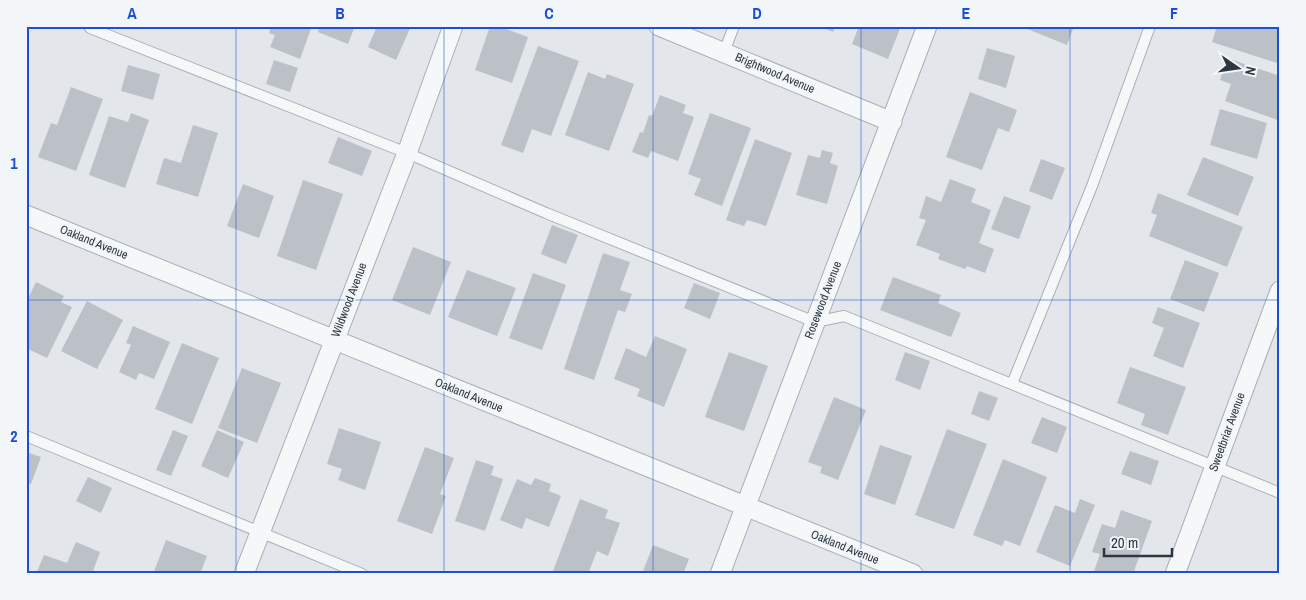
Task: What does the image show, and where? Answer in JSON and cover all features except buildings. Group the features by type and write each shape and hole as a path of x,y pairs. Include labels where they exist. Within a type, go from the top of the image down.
{"street":[{"name":"Wildwood Avenue","path":"244,574 407,153 453,26"},
{"name":"Brightwood Avenue","path":"659,26 892,122"},
{"name":"Rosewood Avenue","path":"720,574 927,26"},
{"name":"Oakland Avenue","path":"26,215 913,574"},
{"name":"Sweetbriar Avenue","path":"1175,574 1280,291"}],"lane":[{"path":"90,26 90,28 407,153 546,214 815,322 844,316 1280,493"},
{"path":"724,52 734,26"},
{"path":"1012,384 1092,186 1150,26"},
{"path":"26,436 362,574"}]}
